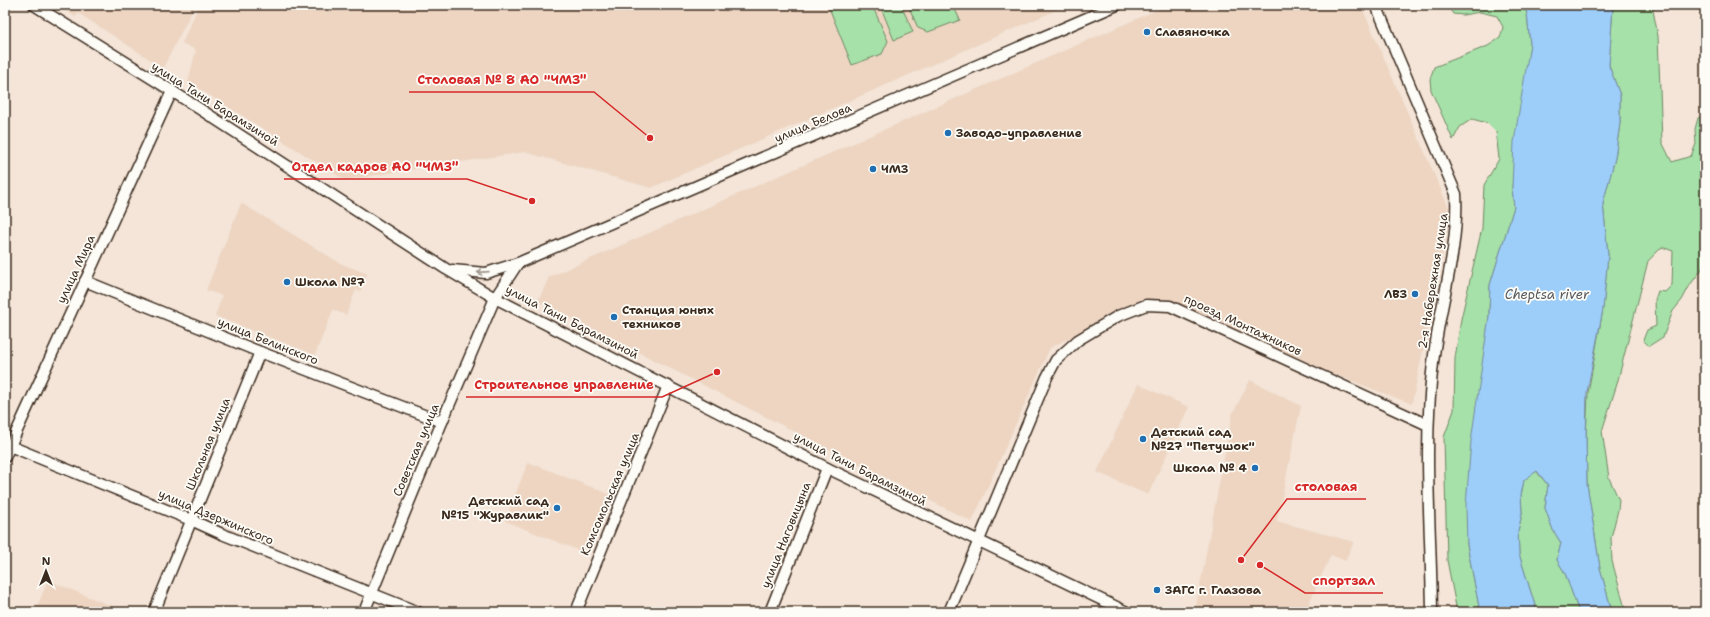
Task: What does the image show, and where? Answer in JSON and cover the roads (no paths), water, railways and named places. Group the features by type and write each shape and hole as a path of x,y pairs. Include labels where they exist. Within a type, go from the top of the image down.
{"street":[{"name":"улица Тани Барамзиной","path":"34,5 172,91 446,269 495,298 827,468 1127,612"},
{"name":"улица Белова","path":"446,269 486,272 518,263 1117,5"},
{"name":"2-я Набережная улица","path":"1376,5 1456,194 1457,211 1433,363 1428,425 1432,612"},
{"name":"улица Мира","path":"5,457 7,445 85,281 172,91"},
{"path":"495,298 518,263"},
{"name":"улица Белинского","path":"85,281 260,352 442,422"},
{"name":"Советская улица","path":"364,612 495,298"},
{"name":"проезд Монтажников","path":"949,612 1047,377 1056,360 1078,340 1118,316 1146,305 1170,306 1428,425"},
{"name":"Школьная улица","path":"154,612 260,352"},
{"name":"Комсомольская улица","path":"576,612 668,386"},
{"name":"улица Дзержинского","path":"7,445 192,520 222,534 418,612"},
{"name":"улица Наговицына","path":"770,612 827,468"}],"water":[{"name":"Cheptsa river","path":"1522,5 1613,5 1609,66 1620,95 1620,123 1615,158 1603,203 1608,255 1603,309 1587,392 1586,439 1587,484 1600,568 1612,612 1579,612 1565,573 1557,560 1561,543 1553,530 1545,508 1548,485 1537,471 1524,480 1521,495 1522,513 1518,532 1519,554 1537,612 1480,612 1467,544 1466,506 1471,441 1489,316 1490,285 1514,207 1512,187 1514,142 1530,44 1527,13"}],"place":[{"name":"Славяночка","path":"1147,32"},
{"name":"Заводо-управление","path":"948,133"},
{"name":"Столовая № 8 АО \"ЧМЗ\"","path":"650,138"},
{"name":"ЧМЗ","path":"873,169"},
{"name":"Отдел кадров АО \"ЧМЗ\"","path":"532,201"},
{"name":"Школа №7","path":"287,282"},
{"name":"ЛВЗ","path":"1415,294"},
{"name":"Станция юных техников","path":"614,317"},
{"name":"Строительное управление","path":"717,372"},
{"name":"Детский сад №27 \"Петушок\"","path":"1143,439"},
{"name":"Школа № 4","path":"1255,468"},
{"name":"Детский сад №15 \"Журавлик\"","path":"557,508"},
{"name":"столовая","path":"1241,560"},
{"name":"спортзал","path":"1260,565"},
{"name":"ЗАГС г. Глазова","path":"1157,590"}]}
